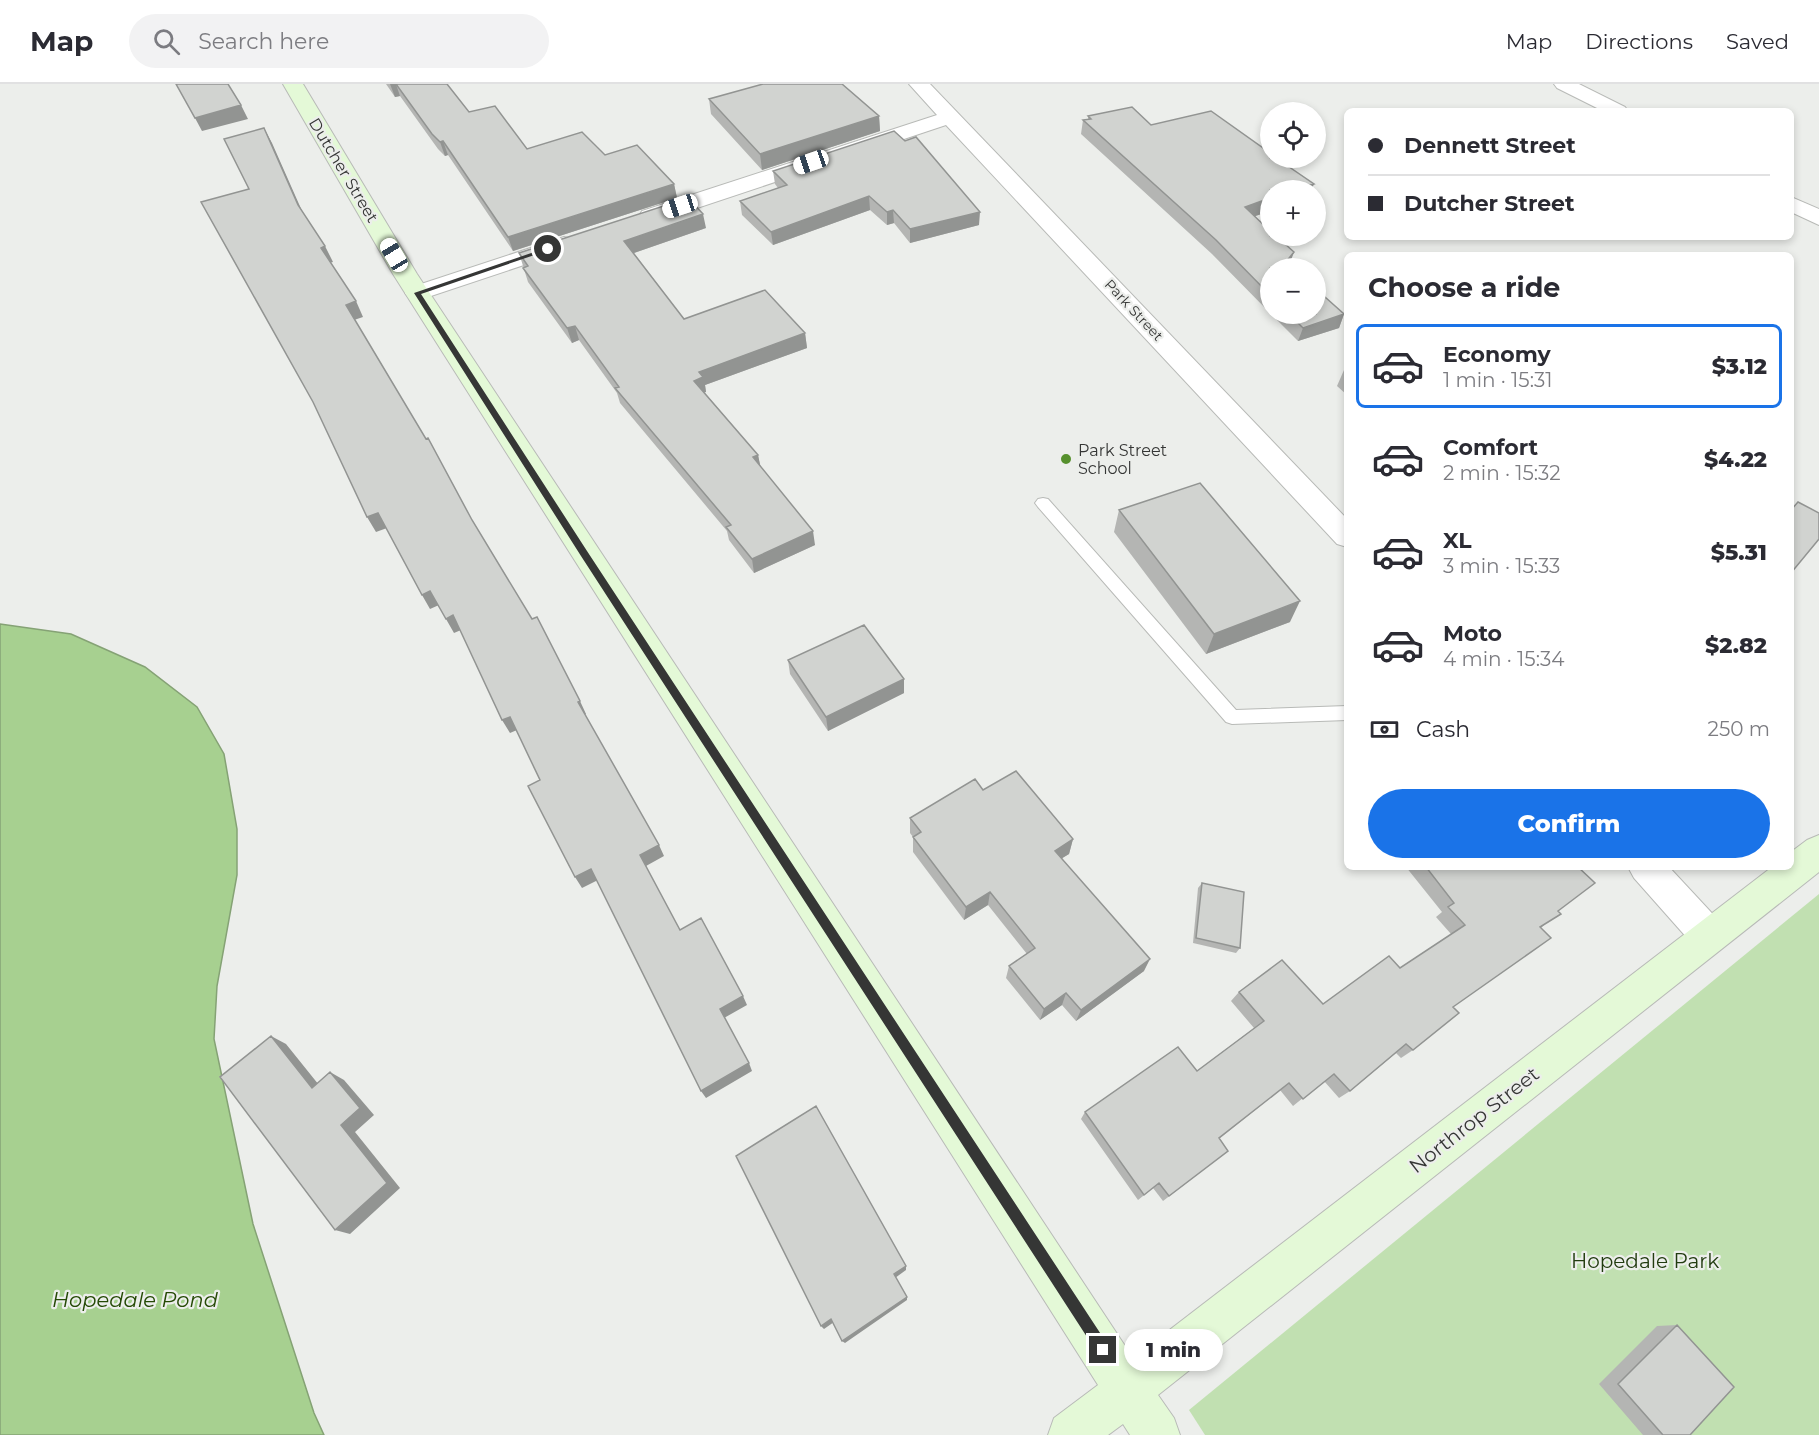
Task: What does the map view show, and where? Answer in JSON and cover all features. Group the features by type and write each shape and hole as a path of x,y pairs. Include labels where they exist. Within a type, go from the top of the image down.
{"street":[{"name":"Dutcher Street","path":"293,84 417,293 1157,1435"},
{"name":"Park Street","path":"919,84 1344,534"},
{"path":"1564,84 1612,108"},
{"path":"630,222 950,117"},
{"path":"1794,205 1819,218"},
{"path":"417,293 585,237"},
{"name":"Northrop Street","path":"1071,1435 1101,1414 1129,1389 1819,851"},
{"path":"1649,870 1709,936"}],"lane":[{"path":"1043,503 1232,717 1344,713"}],"green space":[{"name":"Hopedale Park","path":"1819,894 1819,1435 1205,1435 1189,1410"}],"water":[{"name":"Hopedale Pond","path":"0,624 71,634 145,667 197,707 224,754 237,829 237,875 217,986 214,1039 253,1224 314,1413 324,1435 0,1435"}],"building":[{"path":"176,84 228,84 241,105 195,118"},
{"path":"396,84 447,84 469,112 495,106 527,149 582,132 605,155 637,145 674,184 508,237 443,141 440,142 432,134"},
{"path":"763,84 842,84 879,116 760,154 709,99"},
{"path":"1132,107 1151,125 1211,111 1260,146 1260,168 1291,168 1308,180 1260,180 1260,202 1245,207 1260,221 1260,246 1287,246 1294,252 1289,258 1260,258 1260,285 1216,240 1083,120 1091,119 1088,116"},
{"path":"264,128 298,205 325,246 321,248 356,301 346,305 426,439 428,438 472,520 532,619 537,617 580,701 578,702 659,845 640,855 680,930 701,918 743,996 720,1009 749,1063 701,1091 591,869 575,877 528,786 540,780 510,717 502,720 453,615 446,619 430,591 422,595 378,513 367,517 313,402 201,202 249,189 224,139"},
{"path":"894,131 905,141 916,137 980,212 910,229 893,210 887,212 869,196 771,232 740,201 787,185 773,171"},
{"path":"688,198 703,214 624,241 684,319 765,290 805,333 699,372 703,377 694,381 758,455 753,457 813,531 752,559 726,527 731,525 615,388 619,387 575,326 567,328 523,268 528,266 519,253"},
{"path":"1326,298 1344,314 1326,320"},
{"path":"1299,324 1315,324 1303,328"},
{"path":"1200,483 1300,601 1214,634 1119,510"},
{"path":"1798,502 1819,513 1819,539 1794,569 1794,507"},
{"path":"864,625 904,679 826,717 788,660"},
{"path":"1016,771 1073,839 1055,851 1150,959 1081,1010 1066,993 1044,1009 1009,966 1035,948 990,892 966,907 913,837 921,832 910,818 975,779 983,790"},
{"path":"1428,870 1581,870 1595,883 1558,911 1561,914 1540,927 1551,938 1453,1007 1459,1013 1413,1050 1406,1044 1350,1091 1334,1074 1303,1099 1289,1083 1219,1138 1228,1151 1169,1196 1159,1183 1144,1195 1085,1112 1178,1047 1197,1071 1264,1021 1239,992 1282,960 1323,1004 1389,956 1400,968 1465,925 1448,907 1454,903"},
{"path":"1202,883 1244,892 1240,948 1196,938"},
{"path":"271,1036 312,1088 330,1072 360,1108 341,1125 387,1183 335,1230 220,1077"},
{"path":"816,1106 906,1266 894,1274 907,1297 842,1341 831,1319 821,1326 736,1156"},
{"path":"1677,1325 1734,1387 1690,1435 1663,1435 1618,1384"}],"place":[{"name":"Park Street School","path":"1066,459"}],"route":[{"path":"548,249 417,293 1103,1350"}]}
